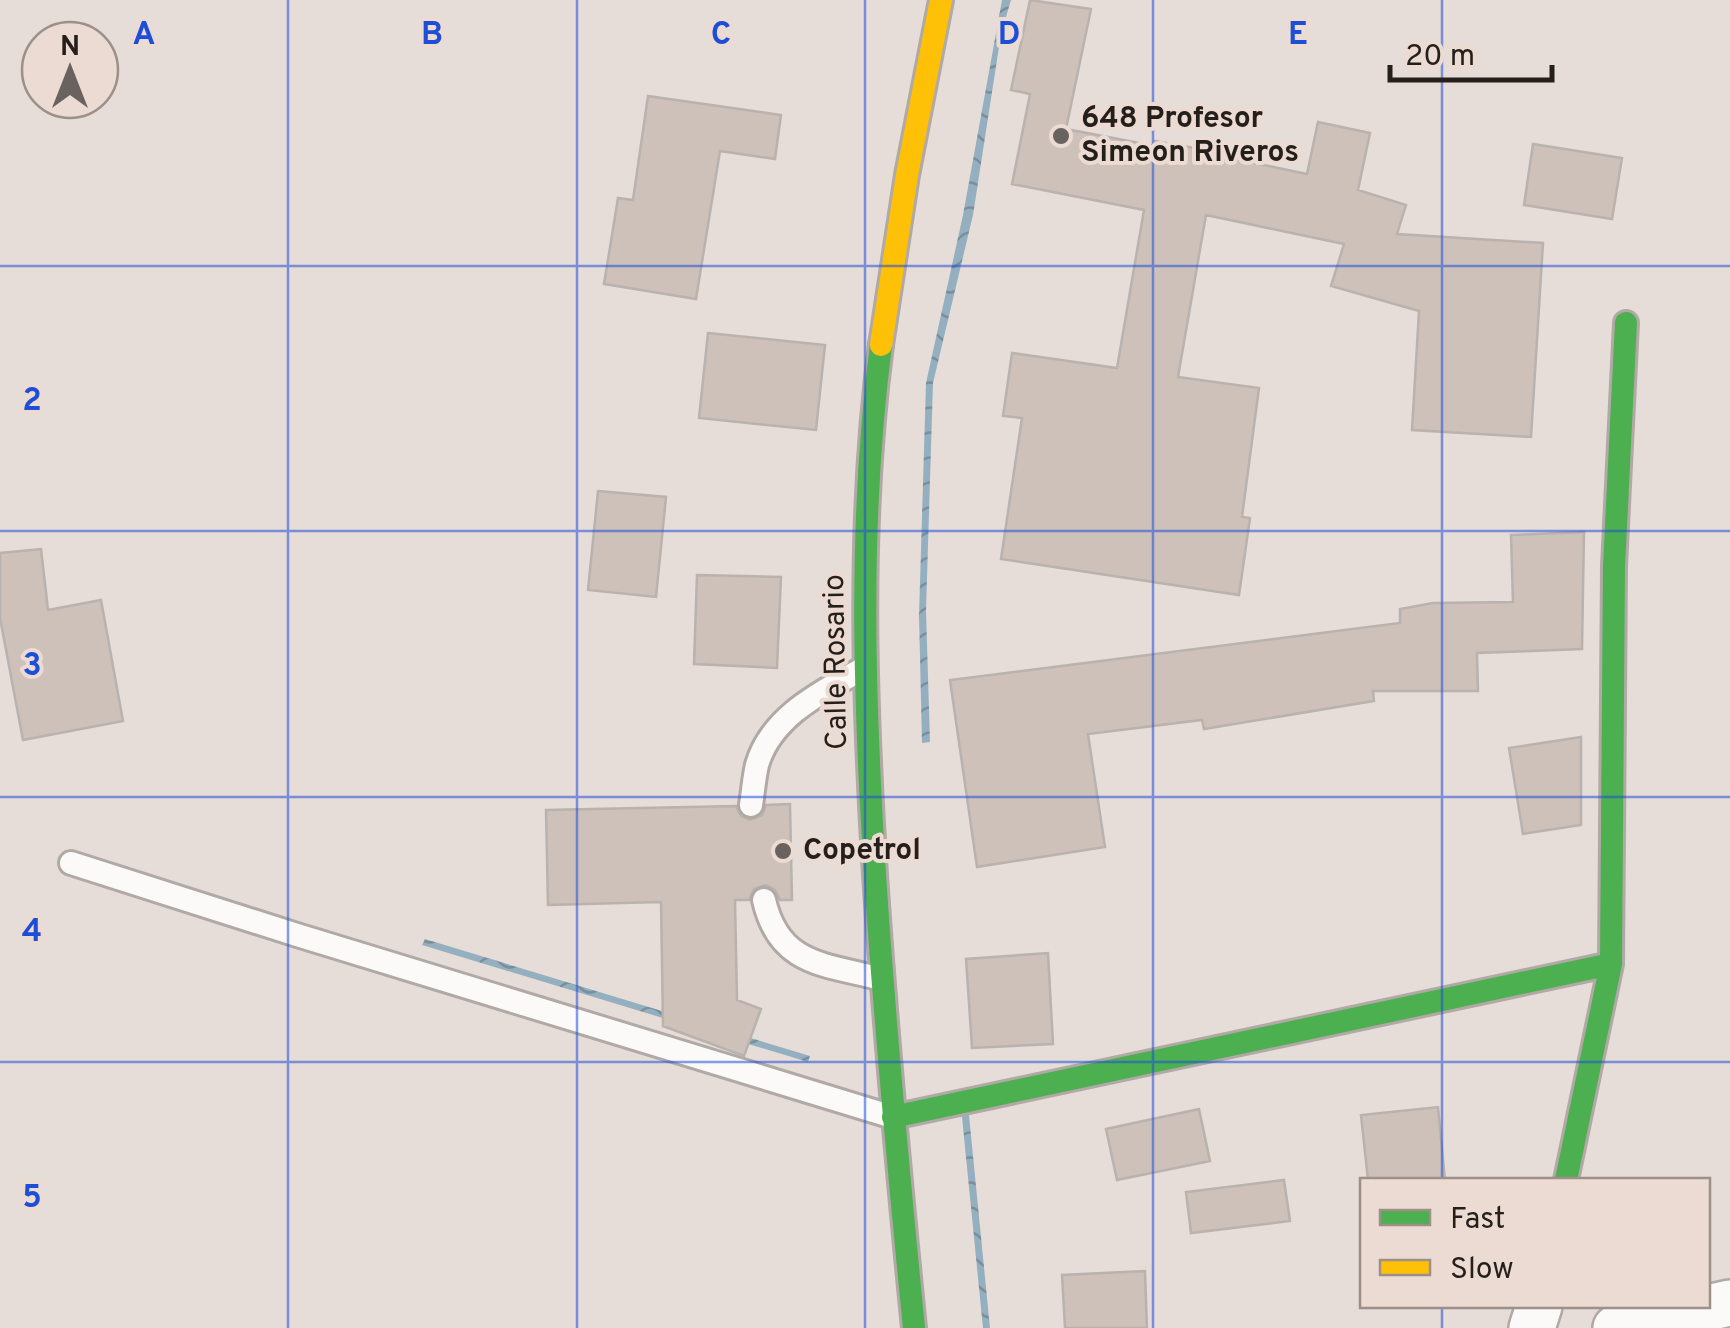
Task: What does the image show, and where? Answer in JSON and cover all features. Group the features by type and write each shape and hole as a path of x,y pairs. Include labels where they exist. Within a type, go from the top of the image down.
{"street":[{"name":"Calle Rosario","path":"914,1328 882,979 865,668 869,473 880,338 942,0"},
{"path":"1566,1178 1611,964 1614,566 1626,323"},
{"path":"893,1116 1611,964"},
{"path":"1616,1328 1707,1308"}],"lane":[{"path":"751,805 758,762 779,727 807,700 865,668"},
{"path":"71,862 296,935 893,1116"},
{"path":"764,900 768,917 784,946 808,960 882,979"}],"water":[{"path":"1002,0 1011,0 1001,34 973,215 933,383 926,611 930,742 922,743 919,616 926,383 963,215"},
{"path":"425,939 810,1056 808,1062 422,945"},
{"path":"968,1105 990,1328 983,1328 961,1107"}],"building":[{"path":"1030,0 1091,9 1066,129 1155,146 1155,141 1217,152 1216,155 1307,174 1318,122 1370,133 1358,190 1406,205 1397,234 1543,243 1531,437 1412,430 1419,311 1331,286 1344,244 1206,215 1178,377 1259,388 1242,517 1250,518 1239,595 1001,559 1022,418 1003,416 1012,353 1117,368 1144,210 1012,184 1030,94 1011,90"},
{"path":"648,96 781,115 775,159 720,151 696,299 604,284 618,198 633,200"},
{"path":"1533,144 1622,158 1612,219 1524,205"},
{"path":"708,333 825,345 816,430 699,418"},
{"path":"598,491 666,497 656,597 588,590"},
{"path":"1584,532 1582,649 1477,653 1478,691 1373,691 1374,701 1204,729 1202,720 1088,734 1105,847 977,867 950,680 1400,623 1400,609 1433,603 1513,602 1511,535"},
{"path":"41,549 48,610 101,600 123,721 23,740 0,618 0,553"},
{"path":"697,575 781,577 777,668 694,664"},
{"path":"1581,737 1581,825 1523,834 1509,748"},
{"path":"790,804 792,900 780,900 775,890 766,885 754,889 749,900 735,900 737,1000 761,1009 744,1056 663,1026 661,902 548,905 546,810 736,806 741,816 750,820 762,815 766,805"},
{"path":"1048,953 1053,1044 972,1048 966,959"},
{"path":"1438,1107 1445,1178 1368,1178 1361,1115"},
{"path":"1199,1109 1210,1161 1117,1180 1106,1129"},
{"path":"1284,1180 1290,1221 1191,1233 1186,1192"},
{"path":"1145,1271 1147,1328 1065,1328 1062,1275"}],"traffic: fast":[{"path":"1566,1178 1611,964 1614,566 1626,323"},
{"path":"881,345 866,543 868,742 883,988 914,1328"},
{"path":"893,1117 1611,964"}],"traffic: slow":[{"path":"881,345 907,175 941,0"}],"place":[{"name":"648 Profesor Simeon Riveros","path":"1061,136"},
{"name":"Copetrol","path":"783,851"}]}
